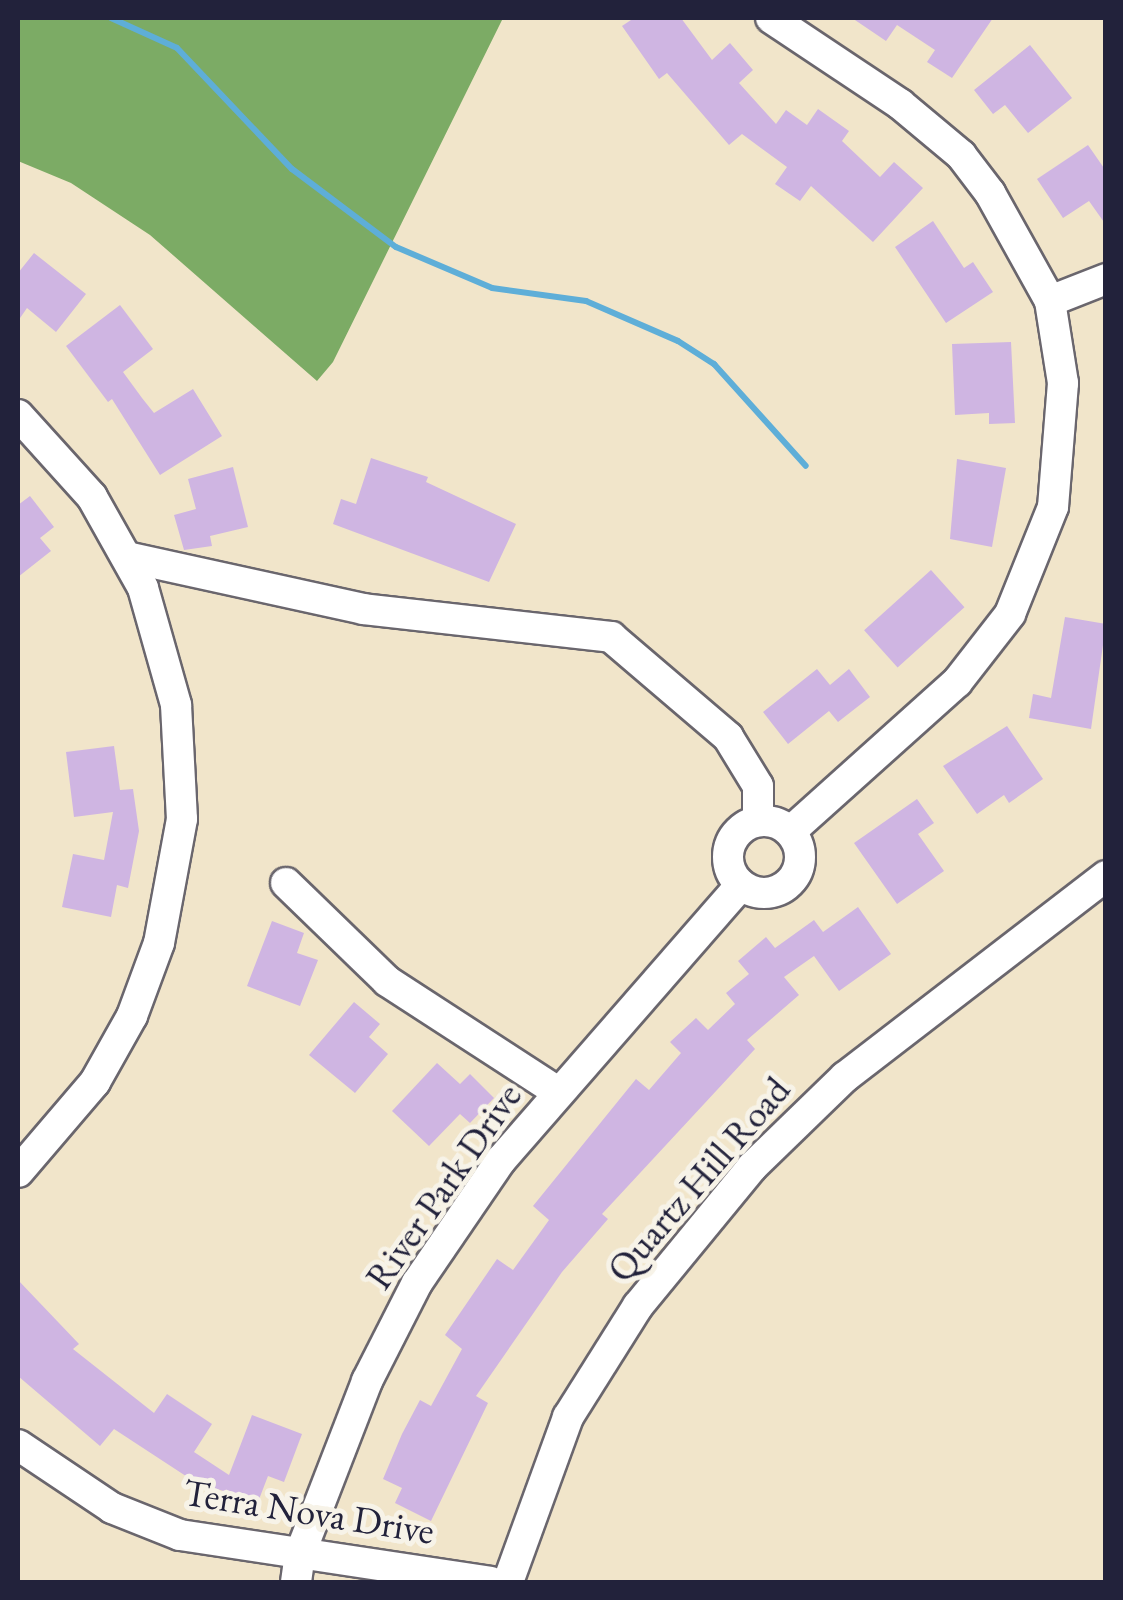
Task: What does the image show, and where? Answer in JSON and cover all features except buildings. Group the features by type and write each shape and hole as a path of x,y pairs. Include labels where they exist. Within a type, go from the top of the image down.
{"street":[{"path":"771,18 900,104 961,156 990,193 1050,301 1063,424 1059,478 1032,572 1010,614 958,682 790,832"},
{"path":"1050,301 1106,279"},
{"path":"18,414 71,470 127,557 157,632 176,705 180,846 159,943 121,1039 74,1109 18,1172"},
{"path":"127,557 363,608 611,637 728,737 758,786 758,820 731,844 730,868 740,885 766,894 788,885 800,865 790,832"},
{"path":"758,820 790,832"},
{"name":"Quartz Hill Road","path":"508,1582 568,1417 638,1306 731,1192 845,1076 1106,876"},
{"path":"286,883 387,981 558,1092"},
{"name":"River Park Drive","path":"298,1568 368,1381 418,1283 501,1160 740,885"},
{"name":"Terra Nova Drive","path":"18,1445 57,1477 140,1520 298,1568 490,1582"}],"green space":[{"path":"18,18 503,18 333,362 317,381 150,235 71,183 18,161"}],"waterway":[{"path":"111,18 177,48 292,169 396,247 492,288 586,301 678,341 714,364 806,466"}]}
